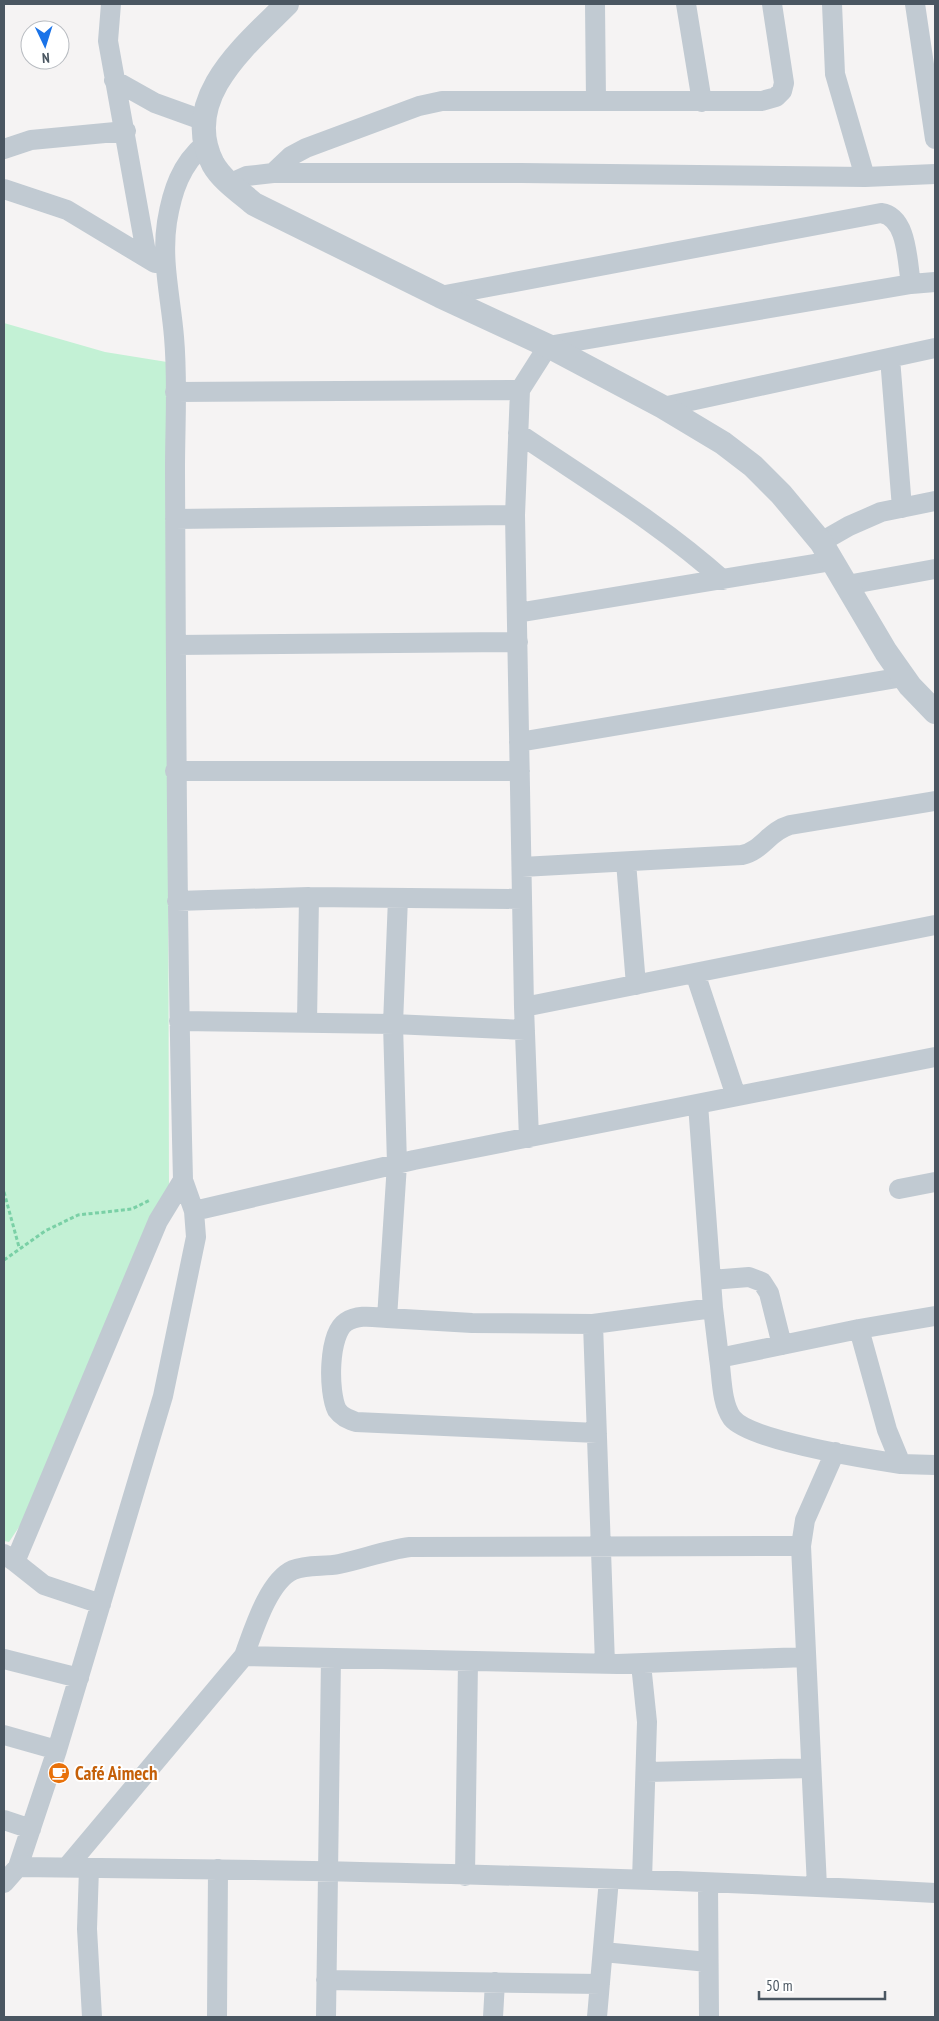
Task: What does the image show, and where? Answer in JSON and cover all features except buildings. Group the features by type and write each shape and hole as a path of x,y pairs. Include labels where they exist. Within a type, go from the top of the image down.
{"street":[{"path":"111,4 108,41 114,80 126,131 136,202 147,258"},
{"path":"287,4 229,62 219,76 205,120 205,144 214,165 230,184 254,204 440,296 548,346 664,407 723,443 753,466 780,494 827,552 903,677 933,706"},
{"path":"595,4 596,101"},
{"path":"686,4 702,102"},
{"path":"272,173 291,156 306,148 419,106 442,101 702,102 768,100 782,92 784,83 772,4"},
{"path":"832,4 835,74 865,177"},
{"path":"915,4 935,139"},
{"path":"114,80 156,103 205,120"},
{"path":"4,149 31,140 126,131"},
{"path":"4,1883 18,1867 57,1750 164,1396 196,1237 194,1211 183,1180 175,771 174,339 165,240 171,201 182,172 190,156 205,144"},
{"path":"230,184 247,176 272,173 521,173 865,177 935,174"},
{"path":"4,190 67,210 167,271"},
{"path":"440,296 881,213 889,214 899,224 911,284"},
{"path":"529,1138 524,1007 515,514 520,390 548,346 911,284 935,282"},
{"path":"664,407 935,348"},
{"path":"890,358 902,508"},
{"path":"175,392 520,390"},
{"path":"518,433 609,494 700,560 723,580"},
{"path":"517,613 723,580 827,552 873,516 935,501"},
{"path":"175,519 515,514"},
{"path":"847,585 935,568"},
{"path":"176,645 518,642"},
{"path":"519,742 903,677"},
{"path":"175,771 520,770"},
{"path":"522,867 742,855 761,848 778,828 935,800"},
{"path":"626,862 636,986"},
{"path":"177,900 309,898 522,899"},
{"path":"307,1023 309,898"},
{"path":"387,1318 397,1164 394,1024 398,898"},
{"path":"524,1007 935,925"},
{"path":"695,973 736,1096"},
{"path":"179,1021 394,1024 525,1030"},
{"path":"194,1211 397,1164 935,1057"},
{"path":"698,1104 713,1308 726,1407 732,1418 741,1426 759,1434 835,1452 900,1464 935,1465"},
{"path":"101,1604 44,1585 10,1558 65,1448 158,1221 183,1180"},
{"path":"899,1189 935,1182"},
{"path":"711,1280 750,1277 762,1282 769,1293 782,1345"},
{"path":"597,1433 356,1422 344,1418 337,1409 332,1390 332,1356 337,1331 345,1322 358,1316 472,1323 592,1324 713,1308"},
{"path":"719,1358 859,1329 935,1316"},
{"path":"592,1324 605,1664"},
{"path":"859,1329 888,1430 900,1464"},
{"path":"817,1887 801,1546 805,1520 835,1452"},
{"path":"67,1867 244,1656 260,1614 276,1584 282,1577 302,1568 337,1564 410,1547 801,1546"},
{"path":"244,1656 605,1664 806,1657"},
{"path":"326,2017 326,1871 331,1658"},
{"path":"4,1659 78,1678"},
{"path":"465,1876 468,1661"},
{"path":"641,1664 647,1722 642,1880"},
{"path":"4,1735 57,1750"},
{"path":"646,1772 811,1768"},
{"path":"4,1820 31,1829"},
{"path":"18,1867 326,1871 609,1879 935,1893"},
{"path":"89,1868 87,1928 92,2017"},
{"path":"218,1870 218,2017"},
{"path":"597,2017 609,1879"},
{"path":"708,1883 709,2017"},
{"path":"603,1952 708,1962"},
{"path":"326,1980 600,1984"},
{"path":"493,2017 495,1982"}],"path":[{"path":"4,1192 19,1248"},
{"path":"4,1260 45,1231 78,1215 132,1209 157,1197"}],"green space":[{"path":"4,323 105,352 167,362 169,1190 45,1488 9,1542 4,1541"}],"place":[{"name":"Café Aimech","path":"59,1773"}]}
